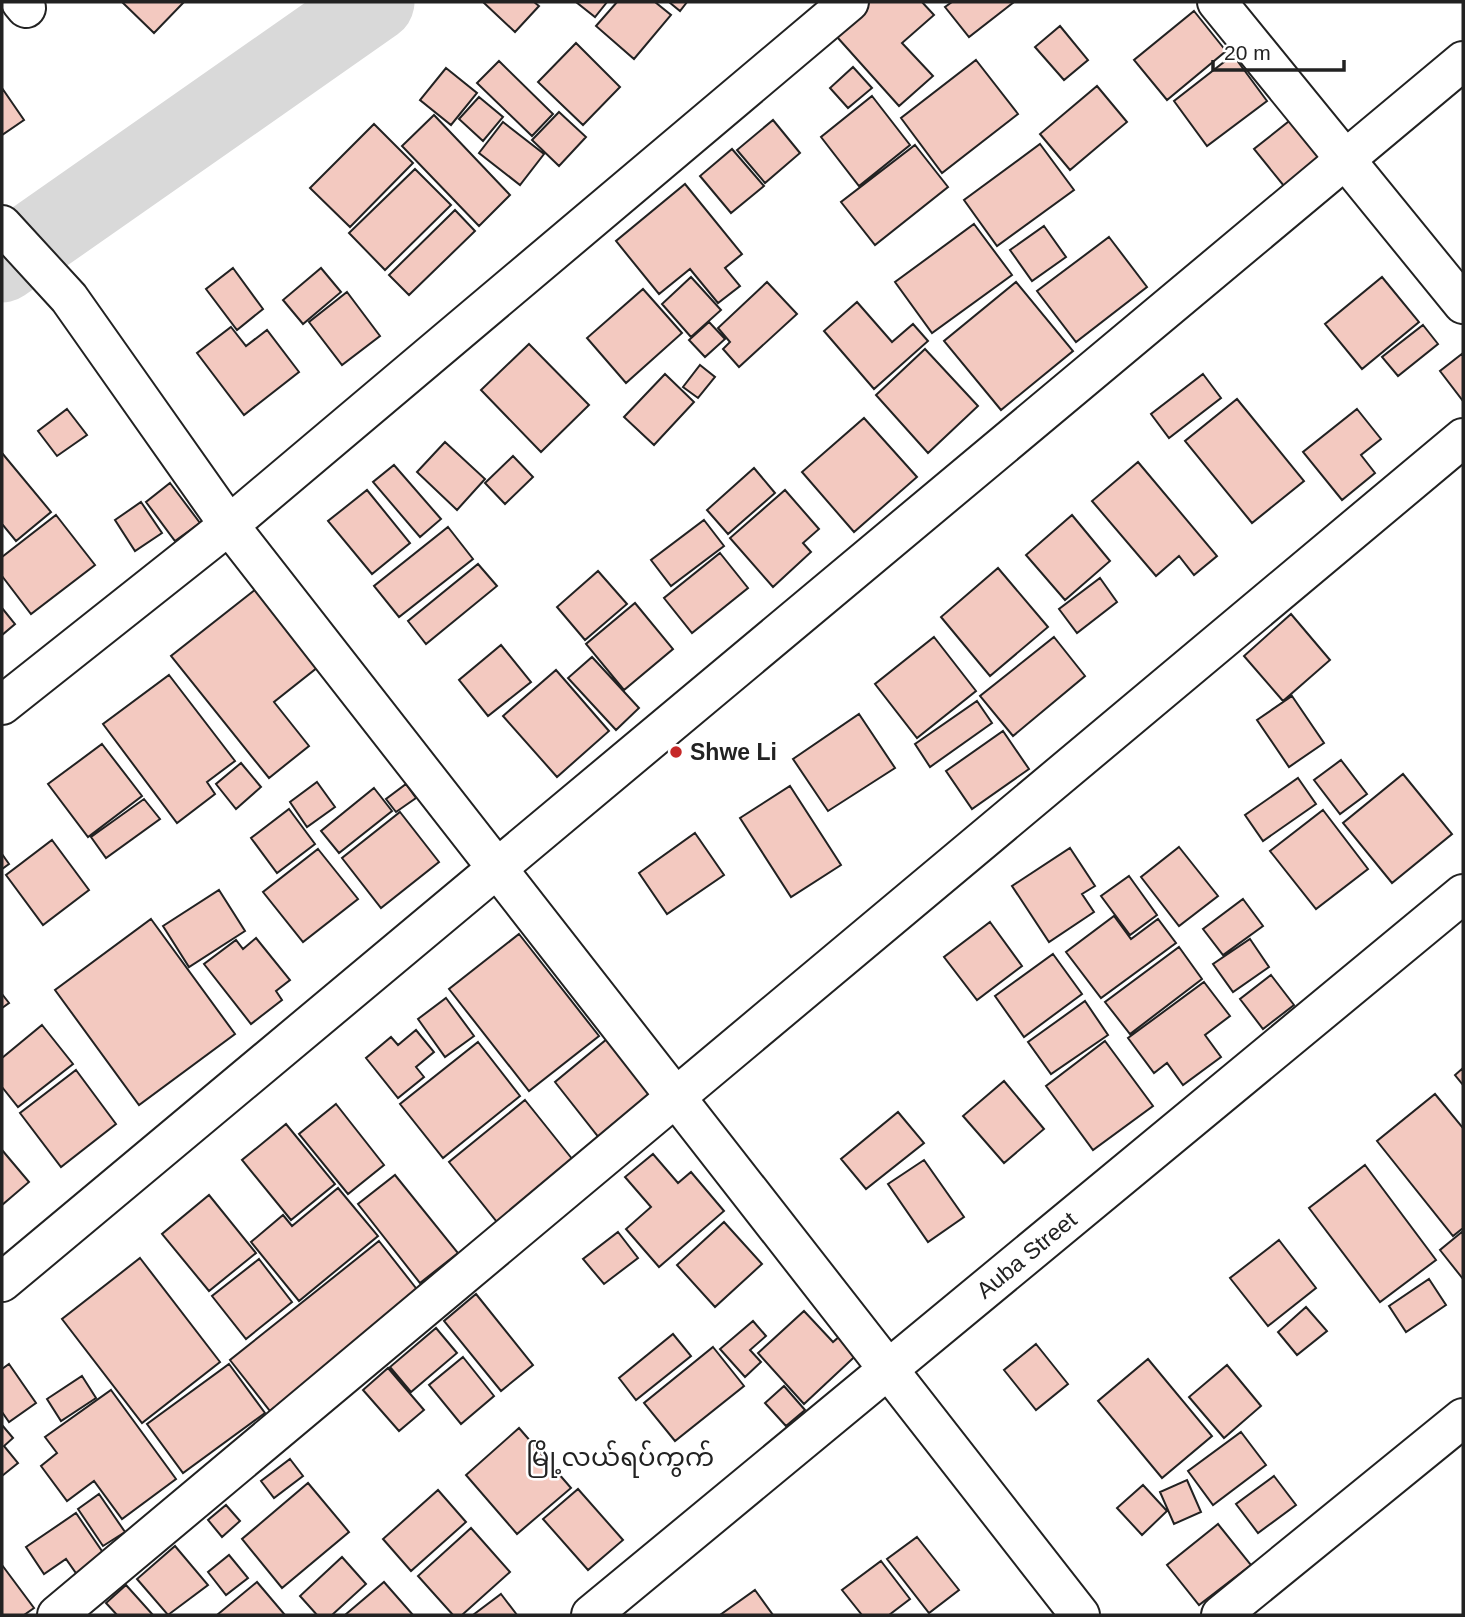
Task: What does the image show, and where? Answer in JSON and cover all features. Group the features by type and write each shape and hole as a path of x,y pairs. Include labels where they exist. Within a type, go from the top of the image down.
{"street":[{"path":"2,705 229,525 849,2"},
{"path":"1217,2 1463,304"},
{"path":"2,1282 1463,61"},
{"path":"2,225 69,298 229,525 1080,1615"},
{"path":"57,1615 1463,438"},
{"name":"Auba Street","path":"592,1615 1463,894"},
{"path":"1221,1615 1463,1418"}],"building":[{"path":"122,2 184,2 154,33"},
{"path":"483,2 534,2 539,6 515,32"},
{"path":"576,2 607,2 595,17"},
{"path":"617,2 655,2 671,15 634,59 596,26"},
{"path":"669,2 687,2 680,11"},
{"path":"858,2 922,2 934,15 902,43 933,76 899,106 829,28"},
{"path":"952,2 1014,2 969,37 945,7"},
{"path":"1194,11 1226,51 1167,100 1134,60"},
{"path":"1060,26 1088,60 1064,80 1035,47"},
{"path":"576,43 620,87 583,125 538,82"},
{"path":"1233,55 1267,101 1207,146 1174,101"},
{"path":"976,60 1018,114 942,173 901,118"},
{"path":"499,61 553,114 532,136 477,83"},
{"path":"853,67 872,88 848,108 830,88"},
{"path":"446,68 477,93 451,125 420,100"},
{"path":"1097,86 1127,122 1070,170 1040,134"},
{"path":"2,88 24,120 2,135"},
{"path":"872,96 910,145 859,186 821,137"},
{"path":"479,97 503,117 483,141 459,119"},
{"path":"559,112 586,137 559,166 532,140"},
{"path":"434,115 510,195 479,226 402,146"},
{"path":"1293,118 1323,155 1284,186 1254,149"},
{"path":"773,120 800,153 765,183 737,150"},
{"path":"503,122 544,154 520,185 479,153"},
{"path":"374,124 413,163 350,227 310,188"},
{"path":"1040,144 1074,190 997,246 964,200"},
{"path":"915,145 948,187 875,245 841,202"},
{"path":"732,149 764,186 731,213 700,176"},
{"path":"415,169 451,205 385,270 349,233"},
{"path":"685,184 742,254 725,268 740,286 718,303 690,269 659,294 616,241"},
{"path":"455,210 475,231 409,295 389,275"},
{"path":"974,224 1012,275 932,333 895,282"},
{"path":"1044,226 1066,257 1032,281 1010,250"},
{"path":"1109,237 1147,287 1076,342 1037,291"},
{"path":"233,268 263,309 237,330 206,289"},
{"path":"321,268 341,292 303,324 283,300"},
{"path":"691,277 721,310 691,337 662,304"},
{"path":"1382,277 1419,322 1362,369 1325,324"},
{"path":"767,282 797,314 739,367 723,349 730,342 718,328"},
{"path":"1016,282 1073,351 1001,410 944,341"},
{"path":"643,289 682,333 626,383 587,338"},
{"path":"347,292 380,336 342,365 309,322"},
{"path":"857,302 892,342 913,324 928,341 874,389 824,331"},
{"path":"709,322 725,339 705,357 689,340"},
{"path":"1423,325 1438,344 1398,376 1382,357"},
{"path":"231,327 246,346 267,330 299,372 244,415 197,353"},
{"path":"529,344 589,405 541,452 481,390"},
{"path":"925,349 978,406 928,453 876,395"},
{"path":"1463,353 1463,401 1440,371"},
{"path":"700,365 715,377 698,398 683,387"},
{"path":"665,374 694,402 654,445 624,417"},
{"path":"1203,374 1221,398 1169,438 1151,414"},
{"path":"1237,399 1304,481 1252,523 1185,441"},
{"path":"67,409 87,435 57,456 38,431"},
{"path":"1357,409 1381,439 1361,455 1375,473 1342,500 1303,452"},
{"path":"864,418 917,477 854,532 802,472"},
{"path":"445,442 485,479 457,510 417,472"},
{"path":"2,453 51,512 16,541 2,524"},
{"path":"513,456 533,477 505,504 485,483"},
{"path":"1138,462 1217,556 1194,575 1179,556 1156,576 1092,501"},
{"path":"394,465 441,519 420,537 373,482"},
{"path":"754,468 775,493 728,534 707,510"},
{"path":"170,483 200,523 175,541 146,502"},
{"path":"367,490 410,543 372,574 328,521"},
{"path":"785,490 819,529 803,543 811,552 773,587 730,538"},
{"path":"141,502 162,533 135,551 115,520"},
{"path":"56,515 95,565 31,614 2,576 2,557"},
{"path":"1072,515 1110,561 1065,600 1026,555"},
{"path":"704,520 724,546 671,586 651,560"},
{"path":"448,527 473,559 399,617 374,586"},
{"path":"720,553 748,588 692,633 664,598"},
{"path":"478,564 497,586 426,644 408,621"},
{"path":"998,568 1048,627 990,676 941,617"},
{"path":"598,571 627,604 585,640 557,607"},
{"path":"1100,578 1117,602 1077,633 1059,609"},
{"path":"256,589 318,667 274,702 309,746 269,778 171,656"},
{"path":"635,603 673,649 624,690 586,644"},
{"path":"2,608 15,624 2,635"},
{"path":"1291,614 1330,660 1283,701 1244,656"},
{"path":"934,637 976,691 917,738 875,684"},
{"path":"1054,637 1085,676 1013,736 980,696"},
{"path":"501,645 531,682 488,716 459,680"},
{"path":"592,657 639,708 616,730 568,678"},
{"path":"556,670 609,731 557,777 503,716"},
{"path":"169,675 235,761 207,782 215,794 177,823 103,724"},
{"path":"1292,696 1324,743 1289,767 1257,720"},
{"path":"977,701 992,723 930,767 915,744"},
{"path":"859,714 895,768 828,811 793,759"},
{"path":"1003,731 1029,769 972,809 946,771"},
{"path":"102,744 142,796 88,837 48,784"},
{"path":"1341,760 1367,794 1340,814 1314,780"},
{"path":"241,763 261,787 236,809 216,784"},
{"path":"1403,774 1452,834 1392,883 1343,823"},
{"path":"1298,778 1316,804 1263,841 1245,815"},
{"path":"317,782 335,807 307,827 290,802"},
{"path":"406,784 416,798 396,812 386,799"},
{"path":"790,786 841,865 791,897 740,818"},
{"path":"374,788 392,811 339,853 321,831"},
{"path":"144,799 160,819 106,858 91,837"},
{"path":"289,809 315,844 277,873 251,838"},
{"path":"1323,810 1368,869 1316,909 1270,851"},
{"path":"400,812 439,862 381,908 342,858"},
{"path":"695,833 724,875 667,914 639,873"},
{"path":"52,840 89,890 43,925 6,875"},
{"path":"1179,847 1218,896 1179,926 1141,877"},
{"path":"1070,848 1095,886 1082,894 1094,912 1049,942 1012,886"},
{"path":"318,849 358,899 303,942 263,892"},
{"path":"2,854 9,864 2,869"},
{"path":"1129,876 1157,915 1130,935 1101,896"},
{"path":"219,890 245,931 189,967 163,926"},
{"path":"1243,899 1263,926 1223,955 1203,929"},
{"path":"1114,916 1131,939 1158,919 1176,943 1101,998 1066,952"},
{"path":"151,919 235,1034 139,1105 55,990"},
{"path":"990,922 1022,966 977,1000 944,957"},
{"path":"519,934 599,1036 529,1091 449,989"},
{"path":"256,938 290,980 276,991 282,1000 251,1024 204,964 236,940 243,949"},
{"path":"1250,939 1269,967 1233,992 1213,964"},
{"path":"1179,947 1202,979 1130,1034 1105,1002"},
{"path":"1053,954 1082,994 1024,1037 995,996"},
{"path":"1271,975 1294,1005 1263,1029 1240,999"},
{"path":"1204,982 1230,1016 1205,1035 1221,1057 1183,1085 1167,1063 1154,1073 1128,1038"},
{"path":"2,994 9,1003 2,1008"},
{"path":"446,998 474,1036 445,1057 418,1019"},
{"path":"1085,1001 1108,1035 1051,1074 1028,1042"},
{"path":"42,1025 73,1064 18,1107 2,1087 2,1058"},
{"path":"416,1030 434,1052 416,1067 424,1077 398,1098 366,1058 391,1037 398,1045"},
{"path":"607,1039 653,1096 600,1139 555,1082"},
{"path":"1105,1041 1153,1106 1093,1150 1046,1086"},
{"path":"478,1042 520,1096 443,1158 400,1104"},
{"path":"1463,1068 1463,1085 1455,1075"},
{"path":"76,1070 116,1124 61,1167 20,1113"},
{"path":"1004,1081 1044,1129 1004,1163 963,1116"},
{"path":"1435,1094 1463,1128 1463,1228 1453,1236 1377,1141"},
{"path":"525,1100 573,1160 497,1222 449,1162"},
{"path":"336,1104 384,1165 348,1194 299,1134"},
{"path":"898,1112 924,1143 866,1189 841,1159"},
{"path":"286,1124 335,1184 291,1220 242,1160"},
{"path":"2,1150 29,1182 2,1205"},
{"path":"653,1154 678,1183 691,1172 724,1211 659,1267 626,1229 651,1207 625,1177"},
{"path":"924,1160 964,1217 928,1242 888,1184"},
{"path":"1365,1165 1436,1260 1380,1302 1309,1208"},
{"path":"395,1175 458,1253 420,1283 358,1204"},
{"path":"338,1188 378,1236 299,1301 251,1242 283,1215 292,1226"},
{"path":"209,1195 256,1253 209,1291 162,1234"},
{"path":"724,1222 762,1264 715,1307 677,1265"},
{"path":"1463,1231 1463,1279 1440,1250"},
{"path":"618,1232 638,1258 604,1284 583,1259"},
{"path":"1279,1240 1316,1288 1268,1326 1230,1278"},
{"path":"379,1241 419,1292 270,1411 230,1360"},
{"path":"140,1258 220,1362 142,1423 62,1319"},
{"path":"259,1259 292,1302 246,1339 212,1296"},
{"path":"1429,1279 1446,1305 1406,1332 1389,1306"},
{"path":"476,1294 533,1365 501,1391 444,1321"},
{"path":"1306,1307 1327,1331 1297,1355 1278,1332"},
{"path":"804,1311 833,1342 848,1329 865,1347 804,1404 758,1353"},
{"path":"753,1321 766,1336 750,1350 761,1362 745,1377 720,1349"},
{"path":"436,1328 457,1353 411,1392 390,1367"},
{"path":"673,1334 691,1356 636,1400 619,1378"},
{"path":"1036,1344 1068,1384 1036,1410 1004,1370"},
{"path":"713,1347 744,1386 675,1441 644,1403"},
{"path":"463,1357 494,1396 461,1424 429,1385"},
{"path":"1148,1359 1212,1436 1162,1478 1098,1401"},
{"path":"9,1364 36,1403 9,1422 2,1412 2,1369"},
{"path":"229,1364 265,1413 183,1473 147,1424"},
{"path":"1227,1365 1261,1406 1224,1438 1189,1397"},
{"path":"388,1368 424,1410 399,1431 363,1390"},
{"path":"82,1376 96,1398 61,1421 47,1399"},
{"path":"784,1386 805,1410 786,1426 765,1403"},
{"path":"111,1390 176,1479 122,1519 94,1481 67,1501 41,1466 57,1453 45,1437"},
{"path":"2,1425 13,1438 4,1446 18,1463 2,1476"},
{"path":"519,1428 571,1488 517,1534 466,1475"},
{"path":"1241,1432 1266,1465 1213,1505 1188,1471"},
{"path":"290,1459 303,1476 274,1498 261,1481"},
{"path":"1274,1476 1296,1505 1258,1533 1236,1504"},
{"path":"1187,1480 1201,1512 1174,1524 1160,1492"},
{"path":"308,1483 349,1532 282,1588 242,1539"},
{"path":"1143,1485 1167,1511 1142,1535 1117,1508"},
{"path":"578,1489 623,1540 588,1570 543,1519"},
{"path":"438,1490 466,1522 411,1571 383,1539"},
{"path":"99,1494 125,1532 103,1546 78,1509"},
{"path":"226,1505 240,1521 222,1537 208,1520"},
{"path":"76,1513 106,1557 78,1576 66,1559 44,1574 26,1547"},
{"path":"1218,1524 1251,1565 1199,1605 1167,1565"},
{"path":"471,1528 510,1572 462,1615 453,1615 418,1576"},
{"path":"917,1537 959,1590 929,1613 887,1559"},
{"path":"175,1546 208,1585 168,1615 137,1579"},
{"path":"229,1555 248,1578 226,1595 208,1572"},
{"path":"342,1557 366,1584 332,1615 317,1615 300,1596"},
{"path":"881,1561 910,1599 889,1615 862,1615 842,1590"},
{"path":"2,1565 34,1608 24,1615 2,1615"},
{"path":"257,1582 285,1615 217,1615"},
{"path":"384,1582 413,1615 345,1615"},
{"path":"126,1585 153,1615 117,1615 106,1603"},
{"path":"755,1590 773,1615 720,1615"},
{"path":"501,1594 517,1615 473,1615"}],"waterway":[{"path":"2,263 375,2"}],"place":[{"name":"Shwe Li","path":"676,752"}],"district":[{"name":"မြို့လယ်ရပ်ကွက်","path":"620,1457"}]}
